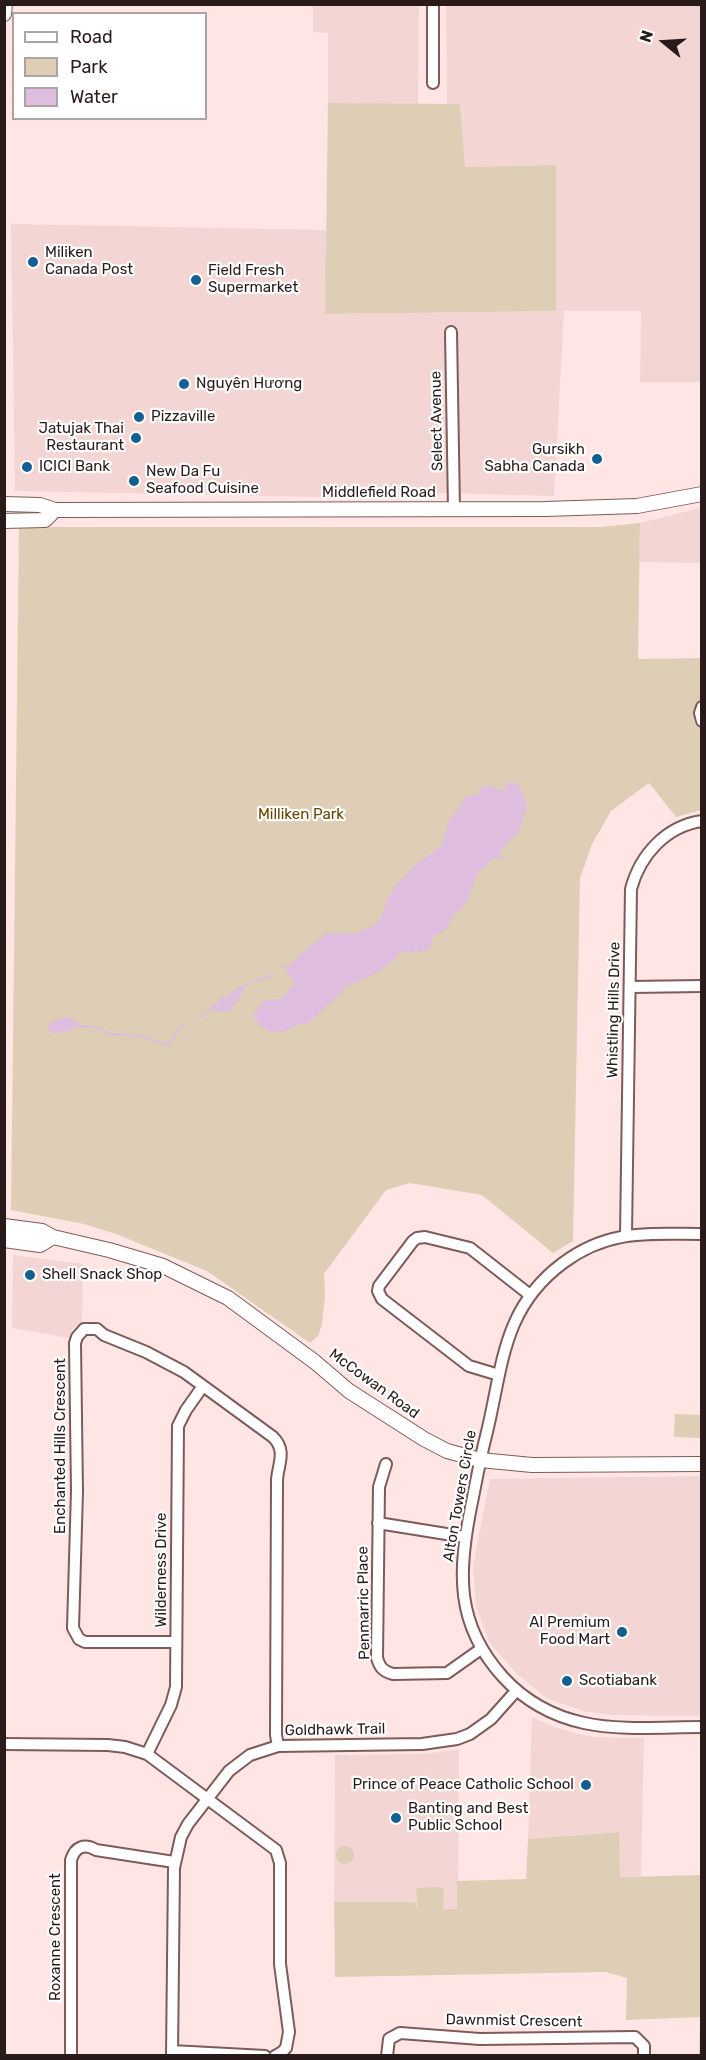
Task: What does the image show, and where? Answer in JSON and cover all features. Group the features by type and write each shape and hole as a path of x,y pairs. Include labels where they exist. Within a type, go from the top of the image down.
{"main road":[{"path":"4,4 4,14"},
{"name":"Middlefield Road","path":"4,504 40,505 55,510 454,510 637,506 702,494"},
{"name":"Middlefield Road","path":"4,520 45,520 55,510"},
{"name":"McCowan Road","path":"4,1226 42,1231 53,1237 163,1266 228,1298 315,1362 350,1391 423,1439 447,1451 480,1460 532,1465 702,1464"},
{"name":"McCowan Road","path":"4,1240 40,1245 53,1237"}],"street":[{"path":"433,4 433,83"},
{"name":"Select Avenue","path":"451,332 454,510"},
{"path":"702,707 700,713 702,721"},
{"name":"Whistling Hills Drive","path":"626,1235 630,896 637,870 647,853 665,836 687,824 702,821"},
{"path":"630,987 702,986"},
{"name":"Alton Towers Circle","path":"702,1234 626,1235 597,1244 570,1258 544,1279 530,1295 514,1321 508,1337 480,1460 462,1562 463,1586 469,1620 481,1649 516,1691 546,1710 585,1724 702,1727"},
{"path":"499,1375 466,1363 382,1299 378,1291 379,1286 413,1241 421,1237 470,1248 530,1295"},
{"name":"Enchanted Hills Crescent","path":"176,1642 85,1642 75,1634 73,1628 77,1491 75,1343 84,1329 97,1329 104,1335 165,1361 273,1437 281,1448 277,1492 276,1735 278,1746"},
{"name":"Wilderness Drive","path":"147,1754 174,1696 178,1426 203,1386"},
{"name":"Penmarric Place","path":"386,1464 379,1487 378,1523 377,1658 382,1669 393,1674 441,1674 453,1670 481,1649"},
{"path":"378,1523 465,1537"},
{"name":"Goldhawk Trail","path":"172,2053 174,1862 184,1829 229,1771 257,1752 278,1746 422,1743 457,1739 470,1734 491,1719 516,1691"},
{"path":"4,1744 108,1745 125,1747 147,1754 273,1847 279,1854 280,1964 290,2031 286,2048 275,2055"},
{"name":"Roxanne Crescent","path":"71,2055 71,1860 73,1853 79,1847 86,1846 96,1850 174,1862"},
{"name":"Dawnmist Crescent","path":"387,2055 389,2039 400,2033 480,2038 635,2037 644,2046 644,2055"},
{"path":"172,2053 265,2055"}],"shaded area":[{"path":"313,5 419,5 418,104 328,103 328,33 313,32"},
{"path":"446,5 701,5 701,382 640,382 641,311 564,311 554,496 446,493 321,497 15,491 11,224 327,230 326,314 556,311 556,166 464,167 460,105 447,104"},
{"path":"701,508 701,563 639,562 640,523"},
{"path":"13,1255 83,1264 82,1323 73,1328 69,1338 12,1328"},
{"path":"701,1476 701,1716 611,1715 583,1711 546,1698 516,1673 489,1642 476,1606 473,1566 490,1479"},
{"name":"Prince of Peace Catholic School","path":"532,1717 578,1734 596,1737 644,1738 641,1876 619,1877 619,1832 528,1839"},
{"name":"Banting and Best Public School","path":"459,1749 458,1909 417,1911 415,1902 334,1902 335,1755 425,1754"}],"green space":[{"path":"328,103 460,104 465,167 556,165 556,311 325,314"},
{"name":"Milliken Park","path":"640,523 638,659 701,658 701,700 693,714 695,724 701,730 701,810 676,817 649,783 611,811 592,844 580,878 573,1241 553,1253 482,1195 410,1183 386,1190 324,1274 325,1295 322,1324 318,1336 310,1343 207,1271 116,1234 84,1224 11,1210 19,527 601,527"},
{"path":"675,1414 701,1415 701,1438 674,1437"},
{"path":"619,1832 620,1877 701,1875 701,2055 699,2055 700,2017 626,2020 627,1978 605,1972 335,1977 334,1902 415,1902 418,1911 416,1888 441,1887 444,1891 443,1909 457,1909 457,1881 526,1879 528,1839"},
{"path":"345,1846 353,1851 354,1855 349,1863 345,1864 337,1859 336,1855 341,1847"}],"water":[{"path":"509,782 519,784 527,806 518,834 512,837 499,853 503,860 497,858 490,860 479,870 460,912 456,910 445,931 432,936 429,949 421,953 416,949 412,953 400,952 393,961 369,977 348,985 308,1023 297,1025 283,1032 271,1032 259,1025 253,1014 265,1000 281,999 293,985 293,979 286,972 289,965 326,933 357,933 375,925 381,918 395,886 443,842 449,820 465,797 479,794 482,787 492,786 497,790 504,789"},
{"path":"254,981 243,989 240,998 230,1011 217,1012 211,1008 221,997 226,997 236,989"},
{"path":"67,1017 78,1022 80,1027 57,1034 47,1030 50,1023"}],"waterway":[{"path":"283,966 288,968"},
{"path":"254,981 273,975"},
{"path":"199,1019 212,1009"},
{"path":"81,1026 99,1028 111,1034 142,1036 168,1045 184,1024"}],"place":[{"name":"Miliken Canada Post","path":"33,262"},
{"name":"Field Fresh Supermarket","path":"196,280"},
{"name":"Nguyên Hương","path":"184,384"},
{"name":"Pizzaville","path":"139,417"},
{"name":"Jatujak Thai Restaurant","path":"136,438"},
{"name":"Gursikh Sabha Canada","path":"597,459"},
{"name":"ICICI Bank","path":"27,467"},
{"name":"New Da Fu Seafood Cuisine","path":"134,481"},
{"name":"Shell Snack Shop","path":"30,1275"},
{"name":"AI Premium Food Mart","path":"622,1632"},
{"name":"Scotiabank","path":"567,1681"},
{"name":"Prince of Peace Catholic School","path":"586,1785"},
{"name":"Banting and Best Public School","path":"396,1818"}]}
